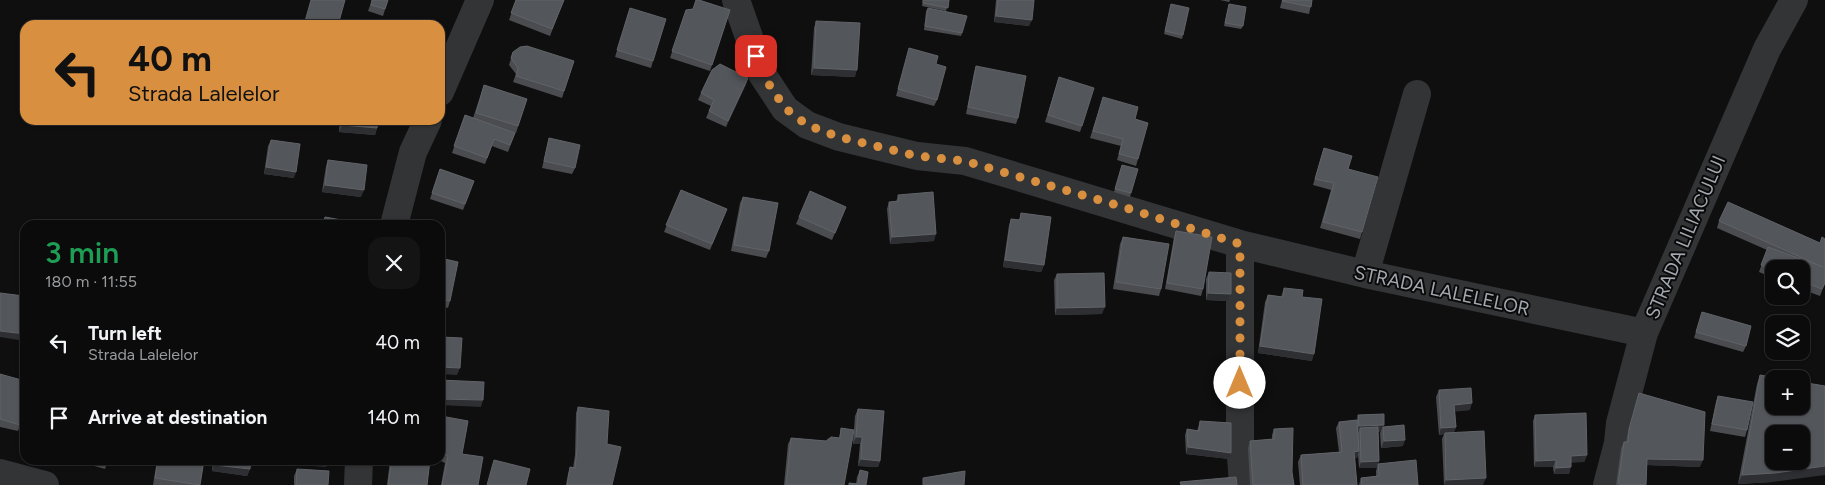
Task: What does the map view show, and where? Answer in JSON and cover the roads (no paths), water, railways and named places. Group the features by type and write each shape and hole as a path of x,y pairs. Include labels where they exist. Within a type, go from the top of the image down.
{"street":[{"path":"445,80 480,0"},
{"name":"STRADA LALELELOR","path":"736,0 762,74 785,108 807,125 839,137 917,156 965,161 1120,206 1240,244 1365,274 1644,333"},
{"name":"STRADA LILIACULUI","path":"1608,485 1618,443 1620,423 1644,333 1767,49 1794,0"},
{"path":"1365,274 1417,94"},
{"path":"395,220 413,152 426,125"},
{"path":"1240,244 1240,442 1243,485"},
{"path":"358,485 359,465"},
{"path":"0,473 45,485"}]}
